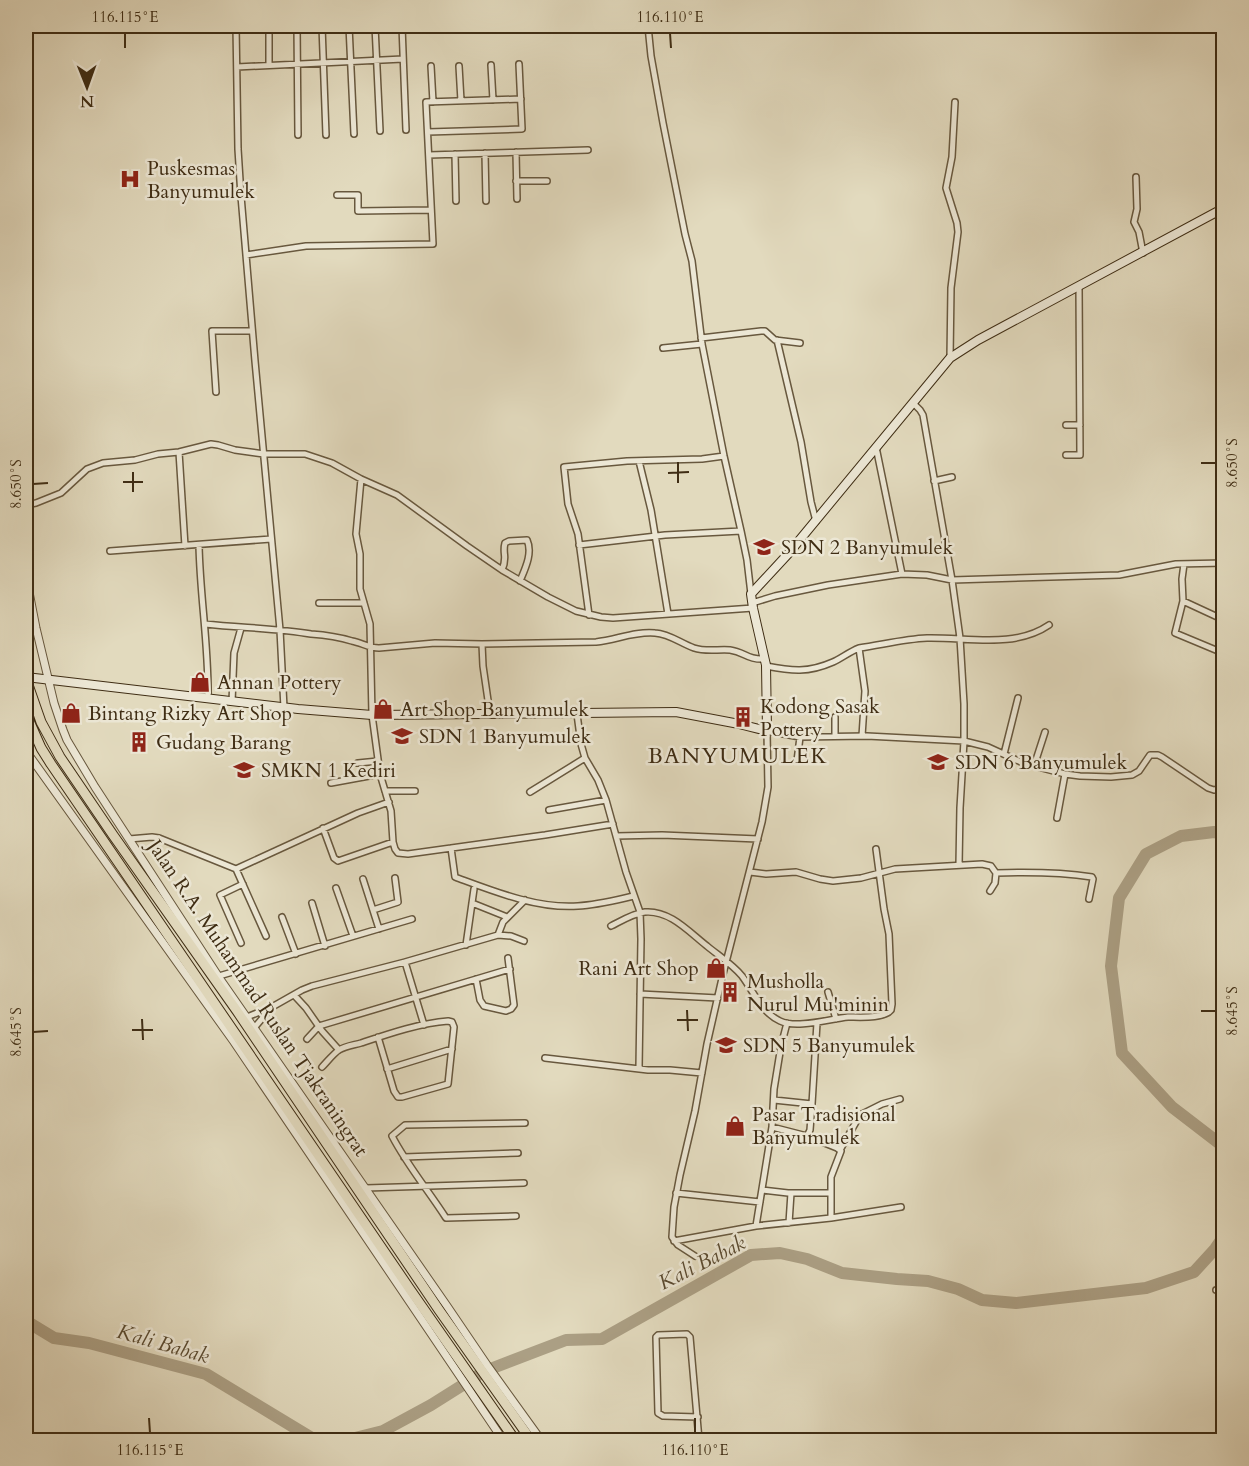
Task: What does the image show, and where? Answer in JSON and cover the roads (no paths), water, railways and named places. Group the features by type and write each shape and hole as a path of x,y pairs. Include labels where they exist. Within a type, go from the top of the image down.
{"highway":[{"name":"Jalan R.A. Muhammad Ruslan Tjakraningrat","path":"26,681 41,722 60,757 514,1409 531,1440"},
{"name":"Jalan R.A. Muhammad Ruslan Tjakraningrat","path":"26,714 51,764 230,1024 497,1423 515,1440"},
{"path":"220,978 228,999"},
{"path":"198,992 218,1008"},
{"path":"237,1011 247,1017"},
{"path":"230,1024 234,1042"}],"main road":[{"path":"26,681 49,681 284,708 372,715 676,712 767,731 766,663 751,594 816,521 950,358 978,340 1224,208"}],"street":[{"path":"236,26 238,148 252,331 280,630 284,708"},
{"path":"297,26 298,135"},
{"path":"322,26 326,135"},
{"path":"349,26 354,134"},
{"path":"375,26 380,131"},
{"path":"402,26 406,130"},
{"path":"648,26 663,123 692,261 701,338 747,560 751,594"},
{"path":"269,27 269,65"},
{"path":"237,67 403,59"},
{"path":"428,132 522,129 519,64"},
{"path":"491,65 493,100"},
{"path":"431,66 433,102"},
{"path":"459,66 461,101"},
{"path":"246,255 306,246 433,244 426,102 521,99"},
{"path":"950,358 951,288 958,232 946,188 952,157 955,102"},
{"path":"429,155 588,150"},
{"path":"516,152 517,200"},
{"path":"485,153 486,201"},
{"path":"455,154 456,201"},
{"path":"1136,177 1137,209 1134,222 1139,232 1143,253"},
{"path":"516,181 547,181"},
{"path":"337,195 358,195 358,211 431,210"},
{"path":"1066,455 1080,455 1079,286"},
{"path":"663,348 701,338 754,330 765,331 777,340 800,343"},
{"path":"216,392 212,331 252,331"},
{"path":"777,340 801,442 812,511 816,521"},
{"path":"916,399 923,415 952,580 959,638 964,704 959,865"},
{"path":"1066,425 1080,425"},
{"path":"26,505 61,493 87,470 103,463 135,460 215,444 235,450 264,454 296,454 318,458 398,495 502,570 576,611 589,615 619,618 753,606 775,596 902,574 927,575 952,580 1119,575 1184,564 1224,563"},
{"path":"876,447 902,574"},
{"path":"179,452 185,546"},
{"path":"589,615 576,525 567,500 564,467 724,456"},
{"path":"639,461 656,536 668,614"},
{"path":"934,481 952,477"},
{"path":"361,479 356,529 360,554 360,588 369,620 372,715 378,761 391,811 393,842 396,851 400,854 450,848 545,836 613,824"},
{"path":"579,545 656,536 741,531"},
{"path":"110,551 271,539"},
{"path":"502,570 505,562 505,543 527,540 530,547 529,556 520,581"},
{"name":"Jalan R.A. Muhammad Ruslan Tjakraningrat","path":"26,541 29,592 59,720 68,740 95,787 220,978 366,1188 443,1308"},
{"path":"199,545 208,699"},
{"path":"1184,564 1183,601 1175,633 1224,652"},
{"path":"1183,601 1224,620"},
{"path":"319,603 364,603"},
{"path":"205,624 280,630 346,639 370,648 435,643 596,642 648,632 668,636 702,650 731,650 795,671 832,662 859,648 926,638 1019,638 1039,632 1049,625"},
{"path":"232,702 234,653 241,628"},
{"path":"482,644 490,714"},
{"path":"859,648 865,691 862,736"},
{"path":"1004,754 1018,698"},
{"path":"577,714 579,737 585,758 606,800 640,912 639,1068"},
{"path":"835,717 835,736"},
{"path":"695,1256 678,1245 672,1237 676,1193 707,1044 758,839 768,787 767,731 800,737 862,736 964,741 988,747 1021,762 1065,774 1111,777 1132,775 1139,771 1150,755 1154,754 1208,788 1214,790 1224,788"},
{"path":"1034,766 1045,732"},
{"path":"796,761 800,737"},
{"name":"Jalan R.A. Muhammad Ruslan Tjakraningrat","path":"26,751 234,1042 406,1290"},
{"path":"530,792 585,758"},
{"path":"358,763 378,761"},
{"path":"331,783 380,774"},
{"path":"1057,818 1065,774"},
{"path":"385,791 415,791"},
{"path":"549,810 606,800"},
{"path":"236,869 323,828 389,802"},
{"path":"323,828 337,861 393,842"},
{"path":"616,836 662,835 758,839"},
{"path":"129,839 159,838 236,869 266,936"},
{"path":"450,848 455,877 525,900 556,906 581,906 634,896"},
{"path":"611,926 640,912 651,912 669,917 727,961 741,976 763,1008 786,1023 817,1023 886,1015 891,1010 889,934 876,849"},
{"path":"750,872 766,874 796,872 833,881 906,867 987,864 996,873 995,883 990,891"},
{"path":"996,873 1040,872 1091,877 1093,879 1089,899"},
{"path":"373,910 398,902 394,878"},
{"path":"363,879 379,929"},
{"path":"241,943 220,895 243,884"},
{"path":"336,888 353,936"},
{"path":"466,945 474,889"},
{"path":"498,935 507,916 525,900"},
{"path":"312,903 325,946"},
{"path":"472,903 507,916"},
{"path":"282,917 296,954"},
{"path":"220,978 412,919"},
{"path":"247,1017 273,1007 302,990 322,983 498,935 512,936 524,941"},
{"path":"476,979 480,1000 484,1005 510,1010 514,1005 508,958"},
{"path":"405,962 424,1025"},
{"path":"307,1039 319,1026 510,969"},
{"path":"828,992 837,1019"},
{"path":"640,994 718,998"},
{"path":"294,995 339,1050"},
{"path":"255,1027 273,1007"},
{"path":"322,1067 339,1050 378,1037 444,1021 451,1022 454,1027 448,1084 398,1097 394,1091 378,1037"},
{"path":"756,1226 786,1023"},
{"path":"807,1136 810,1130 817,1023"},
{"path":"387,1069 452,1049"},
{"path":"545,1058 702,1073"},
{"path":"831,1218 831,1177 840,1156 840,1150 860,1115 882,1104 900,1099"},
{"path":"774,1100 812,1104"},
{"path":"516,1216 446,1218 392,1136 405,1125 525,1123"},
{"path":"772,1127 807,1136 840,1150"},
{"path":"404,1157 518,1153"},
{"path":"366,1188 524,1183"},
{"path":"762,1190 830,1193"},
{"path":"676,1193 760,1202"},
{"path":"789,1223 791,1193"},
{"path":"674,1241 756,1226 831,1218 901,1207"},
{"path":"1216,1290 1224,1290"},
{"path":"698,1417 663,1416 658,1413 656,1337 658,1335 687,1334 690,1337 698,1417 699,1440"},
{"name":"Jalan R.A. Muhammad Ruslan Tjakraningrat","path":"514,1409 541,1440"},
{"name":"Jalan R.A. Muhammad Ruslan Tjakraningrat","path":"497,1423 503,1440"}],"waterway":[{"name":"Kali Babak","path":"1224,834 1214,832 1181,836 1146,854 1119,898 1111,966 1122,1053 1172,1107 1224,1147"},
{"name":"Kali Babak","path":"347,1440 383,1431 431,1405 485,1371 566,1340 602,1339 751,1255 780,1253 807,1259 842,1273 928,1281 958,1289 982,1300 1016,1303 1146,1288 1194,1272 1224,1236"},
{"name":"Kali Babak","path":"26,1321 54,1338 89,1343 206,1374 315,1440"}],"place":[{"name":"Puskesmas Banyumulek","path":"130,179"},
{"name":"SDN 2 Banyumulek","path":"764,547"},
{"name":"Annan Pottery","path":"200,682"},
{"name":"Art Shop Banyumulek","path":"383,709"},
{"name":"Bintang Rizky Art Shop","path":"71,713"},
{"name":"Kodong Sasak Pottery","path":"743,717"},
{"name":"SDN 1 Banyumulek","path":"402,736"},
{"name":"Gudang Barang","path":"139,742"},
{"name":"SDN 6 Banyumulek","path":"938,762"},
{"name":"SMKN 1 Kediri","path":"244,770"},
{"name":"Rani Art Shop","path":"716,968"},
{"name":"Musholla Nurul Mu'minin","path":"730,992"},
{"name":"SDN 5 Banyumulek","path":"726,1045"},
{"name":"Pasar Tradisional Banyumulek","path":"735,1126"}],"district":[{"name":"BANYUMULEK","path":"738,756"}]}
